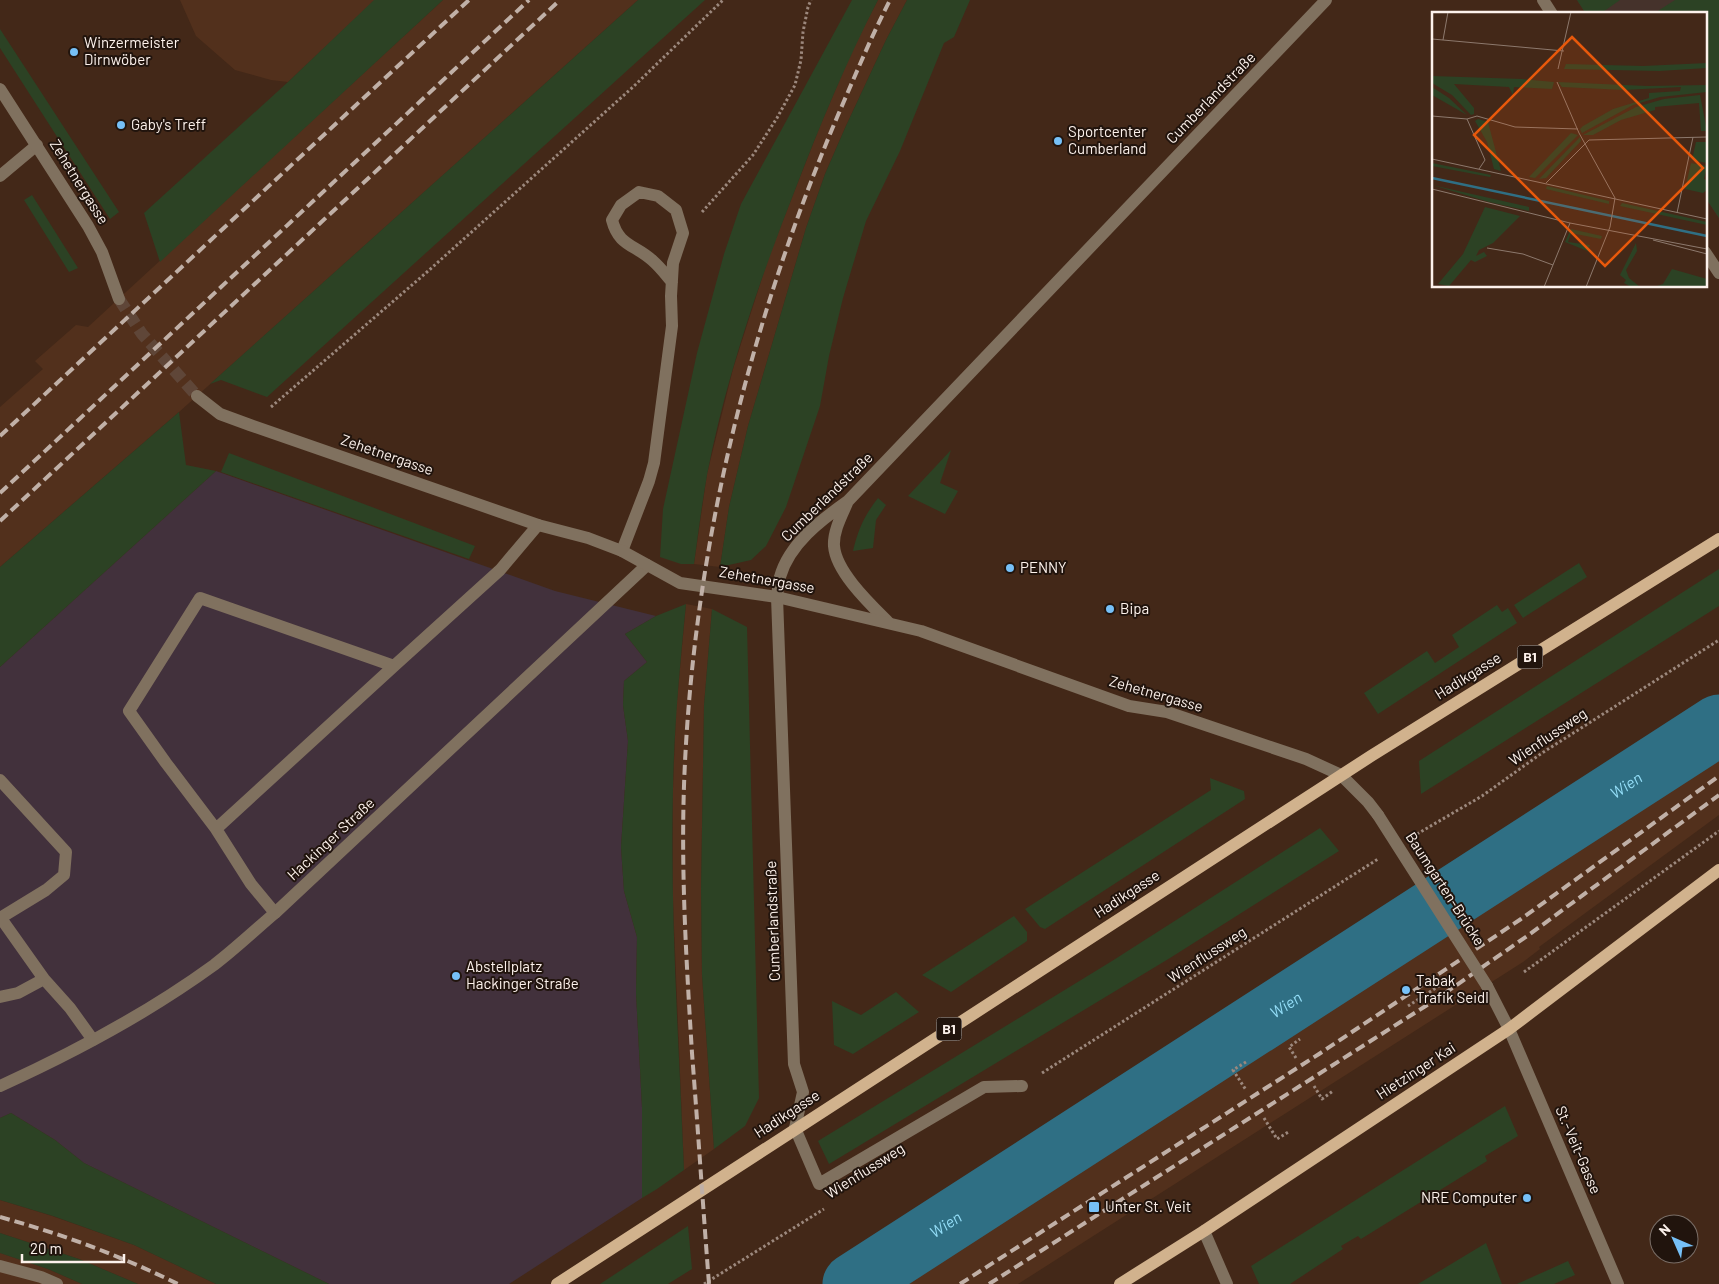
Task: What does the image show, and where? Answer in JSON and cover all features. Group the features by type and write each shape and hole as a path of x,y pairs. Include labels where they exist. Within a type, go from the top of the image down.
{"main road":[{"name":"Hadikgasse","path":"557,1284 1341,775 1719,539"},
{"name":"Hietzinger Kai","path":"1120,1284 1204,1232 1509,1029 1719,870"}],"street":[{"name":"Cumberlandstraße","path":"795,1128 803,1092 794,1064 777,596 779,579 785,564 796,546 827,515 848,502 1326,0"},
{"path":"1543,0 1551,12"},
{"name":"Zehetnergasse","path":"0,89 96,240 120,299"},
{"path":"0,176 37,145"},
{"path":"622,551 654,463 672,326 673,264 683,233 676,210 658,196 639,192 621,205 612,220 616,233 629,245 652,260 672,282"},
{"path":"1706,254 1719,273"},
{"name":"Zehetnergasse","path":"197,396 220,414 250,425 538,525 588,538 622,551 680,583 777,596 921,630 1129,706 1167,712 1306,759 1341,775"},
{"path":"848,502 837,528 834,547 842,567 856,590 888,622"},
{"path":"216,828 500,570 538,525"},
{"name":"Hackinger Straße","path":"0,1086 93,1040 156,1004 215,964 275,913 647,565"},
{"path":"275,913 251,884 216,828 166,763 130,711 200,598 394,666"},
{"name":"Baumgarten-Brücke","path":"1341,775 1378,815 1487,986 1509,1029"},
{"path":"0,780 66,852 64,875 46,890 0,917 44,979 70,1008 93,1040"},
{"path":"0,997 18,992 44,979"},
{"name":"St.-Veit-Gasse","path":"1509,1029 1618,1284"},
{"path":"795,1128 819,1184 984,1087 1022,1086"},
{"path":"1204,1232 1227,1284"},
{"path":"0,1266 41,1277 57,1284"}],"path":[{"path":"250,425 325,358 427,272 633,87 723,0"},
{"path":"683,233 753,155 777,118 795,85 801,60 808,6 812,0"},
{"name":"Wienflussweg","path":"1414,836 1482,796 1542,753 1719,640"},
{"path":"1524,972 1719,831"},
{"name":"Wienflussweg","path":"1022,1086 1381,857"},
{"path":"1408,1006 1442,984"},
{"path":"1296,1058 1289,1047 1300,1039"},
{"path":"1246,1062 1233,1070 1246,1090"},
{"path":"1314,1086 1322,1098 1333,1091"},
{"path":"1264,1118 1277,1139 1290,1131"},
{"name":"Wienflussweg","path":"704,1284 830,1206"}],"shaded area":[{"path":"180,0 375,0 288,82 271,80 235,70 196,36"},
{"path":"443,0 638,0 179,412 0,567 0,407 43,369 35,361 76,325 88,327"},
{"path":"878,0 907,0 845,128 825,174 806,228 748,426 729,507 720,567 694,564 707,474 733,369 769,256 820,126 854,46"},
{"path":"1577,0 1719,0 1719,218 1706,198 1706,12 1585,12"},
{"path":"216,471 555,591 656,616 625,634 647,662 624,681 623,705 628,741 621,847 624,891 637,937 636,993 642,1107 642,1198 509,1284 329,1284 84,1163 55,1140 11,1113 0,1118 0,667"},
{"path":"686,604 712,609 704,705 701,889 702,975 714,1149 684,1170 673,901 673,788 676,711"},
{"path":"1719,757 1719,815 1539,947 1540,949 1523,962 1018,1284 896,1284 1485,905 1534,876"},
{"path":"0,1200 134,1245 216,1284 138,1284 79,1259 0,1233"},
{"path":"0,1253 48,1269 82,1284 0,1284"}],"green space":[{"path":"374,0 443,0 160,262 144,213 288,82"},
{"path":"638,0 705,0 267,397 221,380 210,384"},
{"path":"852,0 878,0 844,70 804,166 756,295 734,366 715,438 705,486 694,564 681,564 660,557 663,509 697,353 724,254 741,204"},
{"path":"907,0 970,0 954,37 944,43 900,151 866,221 843,298 829,356 820,406 786,507 766,546 751,560 720,567 729,507 748,426 806,228 825,174 845,128"},
{"path":"1577,0 1620,0 1603,12 1585,12"},
{"path":"1675,0 1719,0 1719,218 1706,198 1706,12 1656,12"},
{"path":"0,29 119,212 110,219 0,48"},
{"path":"32,195 78,268 69,272 24,200"},
{"path":"179,412 186,465 216,471 0,667 0,567"},
{"path":"951,450 940,483 958,491 945,514 908,496"},
{"path":"229,453 475,546 469,559 221,472"},
{"path":"878,498 886,505 876,520 873,548 853,551 862,523"},
{"path":"1579,563 1587,577 1523,618 1514,605"},
{"path":"1719,569 1719,606 1421,794 1419,761"},
{"path":"686,604 675,743 672,837 684,1170 642,1198 642,1107 636,993 637,937 624,891 621,847 628,741 623,705 624,681 647,662 625,634 656,616"},
{"path":"1497,605 1502,612 1508,608 1517,623 1378,714 1364,693 1427,651 1435,663 1459,647 1452,635"},
{"path":"712,609 747,627 759,1098 745,1126 714,1149 702,975 701,889 704,705"},
{"path":"1210,778 1244,791 1245,799 1045,929 1040,927 1025,909 1211,790"},
{"path":"1320,828 1339,851 1170,958 829,1164 818,1141 1112,961"},
{"path":"1014,916 1027,932 1027,941 951,992 922,975"},
{"path":"896,992 919,1012 853,1054 834,1045 832,1001 861,1015"},
{"path":"1505,1106 1518,1136 1485,1156 1487,1161 1361,1239 1358,1236 1341,1246 1343,1249 1290,1284 1259,1284 1251,1266"},
{"path":"11,1113 55,1140 84,1163 329,1284 216,1284 134,1245 53,1216 0,1200 0,1118"},
{"path":"688,1226 692,1269 668,1284 600,1284"},
{"path":"0,1233 79,1259 138,1284 82,1284 48,1269 0,1253"},
{"path":"1486,1243 1502,1284 1418,1284"},
{"path":"1568,1261 1575,1275 1554,1284 1517,1284"}],"waterway":[{"name":"Wien","path":"853,1284 1719,725"}],"tunnel":[{"path":"119,299 142,334 197,396"}],"railway":[{"path":"0,436 469,0"},
{"path":"0,493 529,0"},
{"path":"0,521 560,0"},
{"path":"709,1284 692,1053 683,871 685,762 691,679 701,596 715,513 733,432 754,351 779,271 838,115 890,0"},
{"path":"960,1284 1319,1054 1521,919 1719,776"},
{"path":"989,1284 1435,1000 1530,934 1719,795"},
{"path":"0,1217 91,1246 178,1284"}],"place":[{"name":"Winzermeister Dirnwöber","path":"74,52"},
{"name":"Gaby's Treff","path":"121,125"},
{"name":"Sportcenter Cumberland","path":"1058,141"},
{"name":"PENNY","path":"1010,568"},
{"name":"Bipa","path":"1110,609"},
{"name":"Abstellplatz Hackinger Straße","path":"456,976"},
{"name":"Tabak Trafik Seidl","path":"1406,990"},
{"name":"NRE Computer","path":"1527,1198"},
{"name":"Unter St. Veit","path":"1094,1207"}]}
